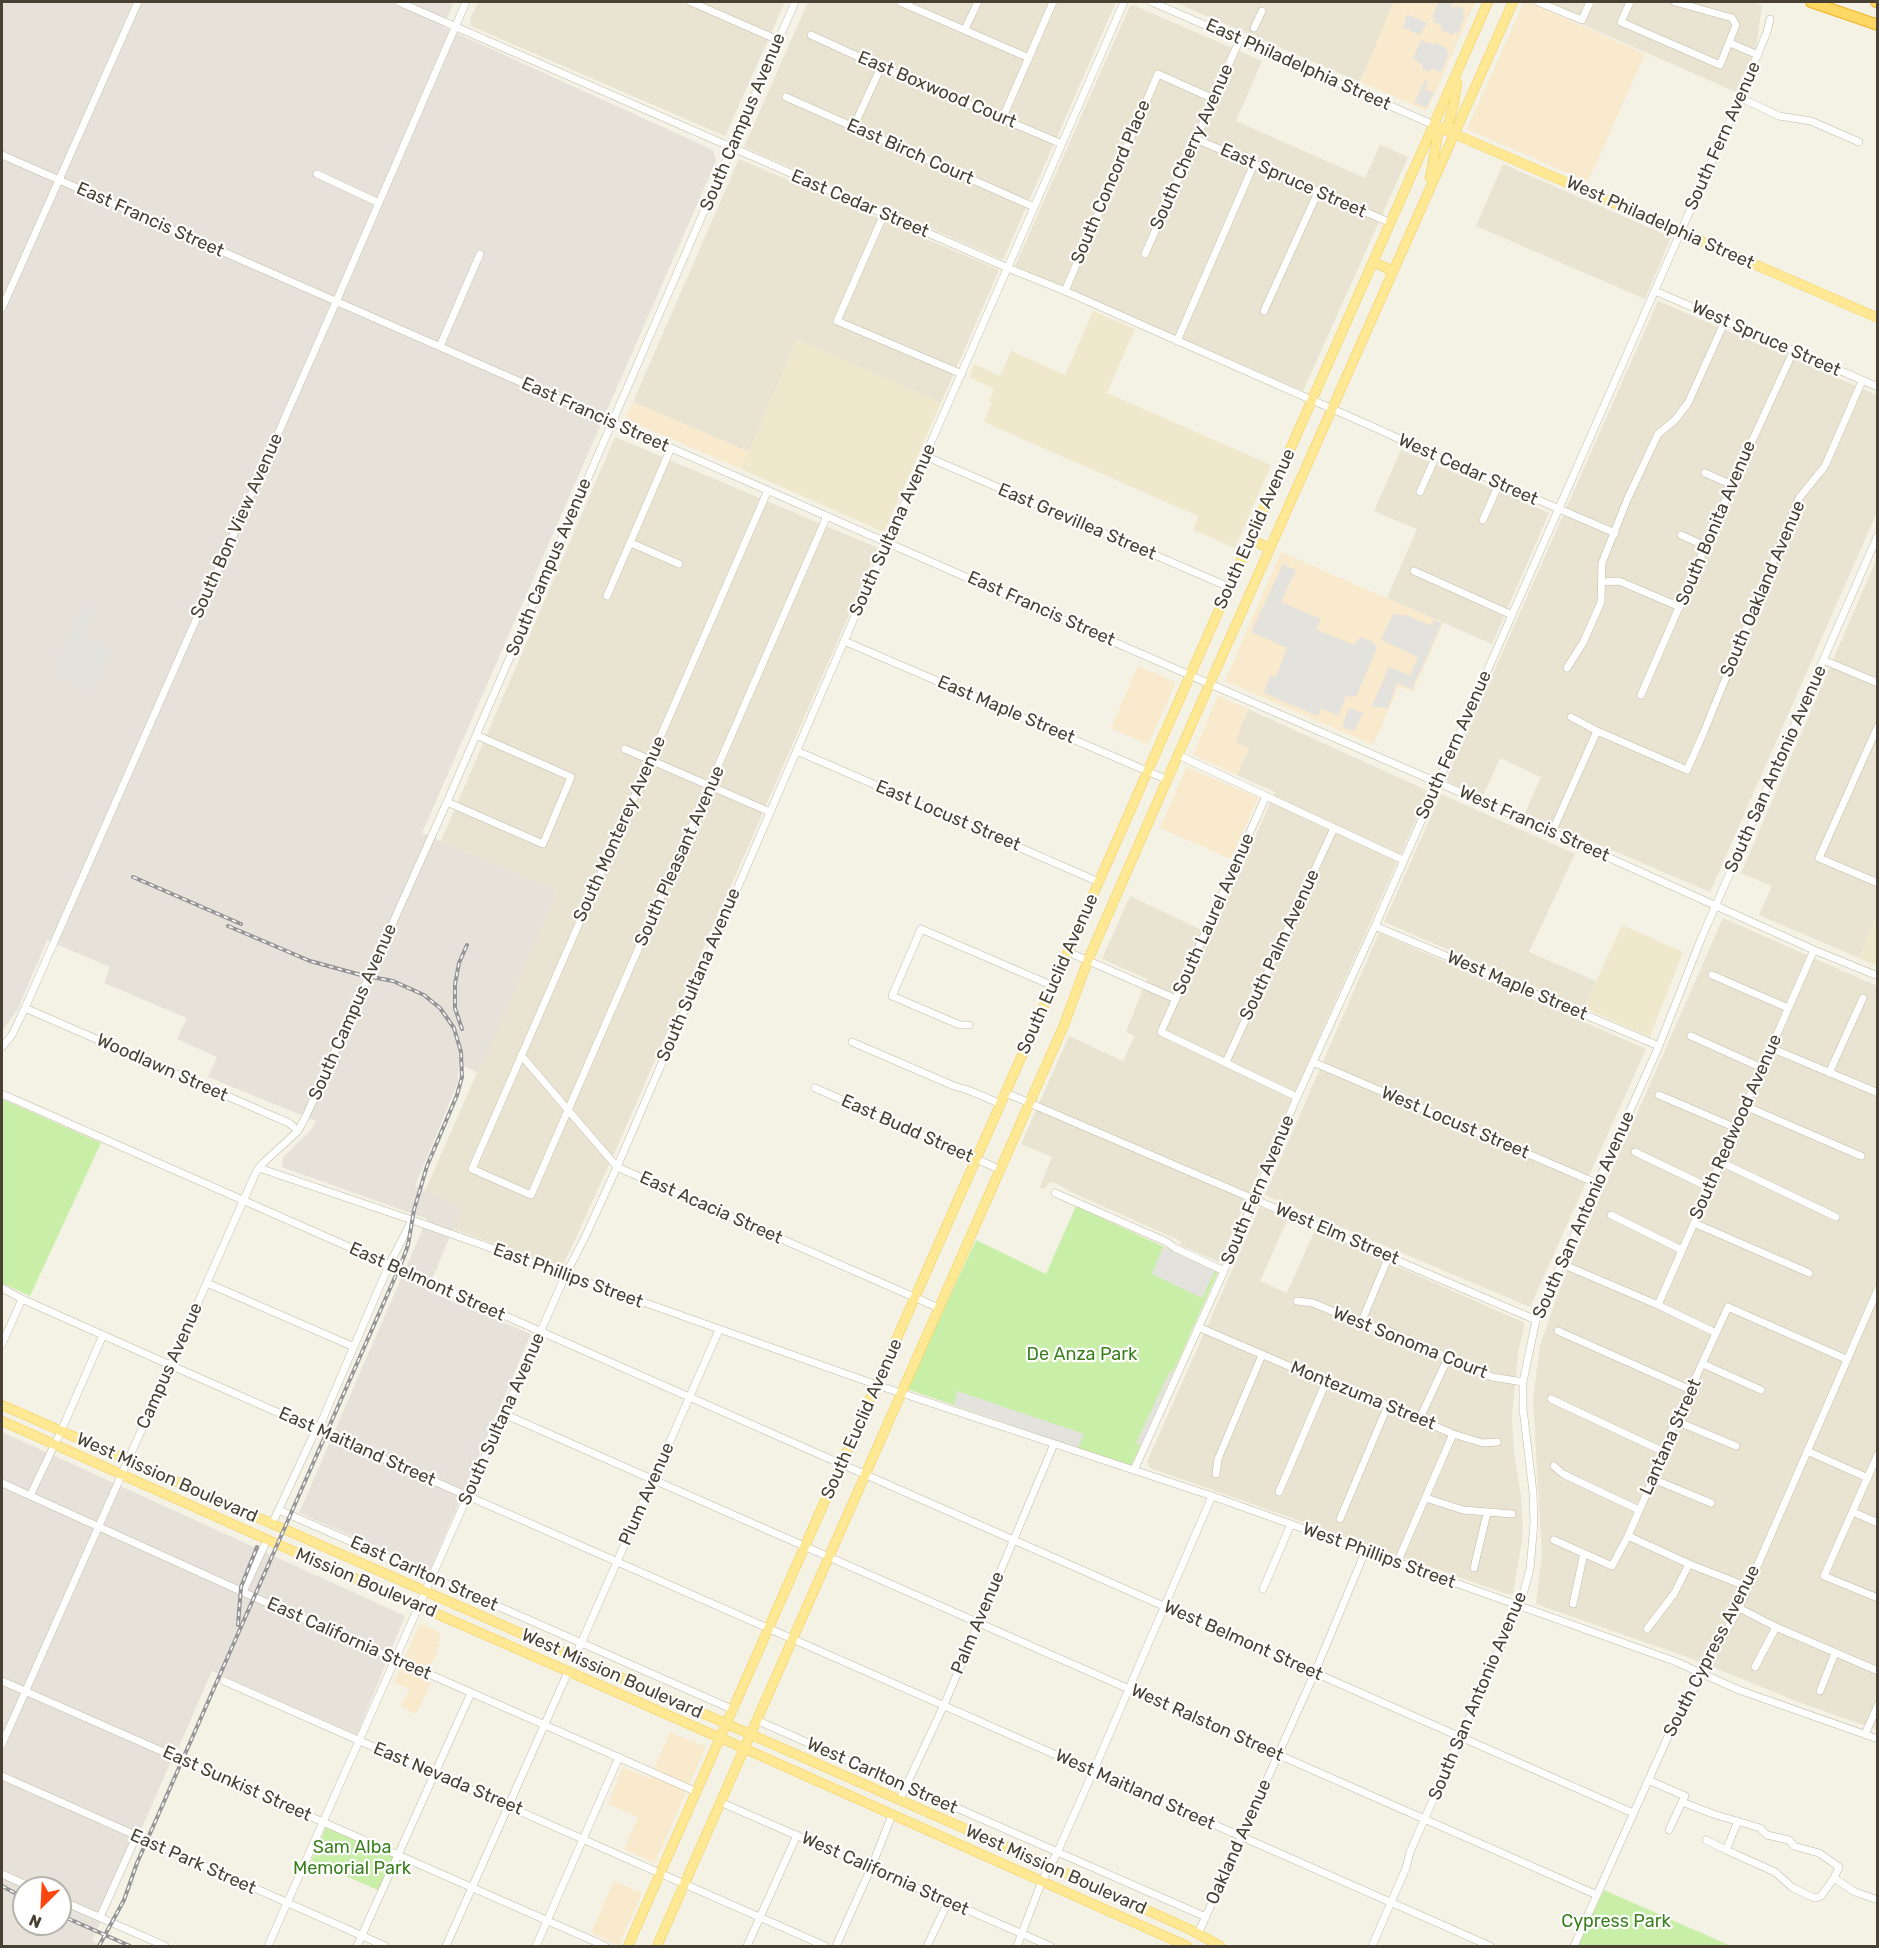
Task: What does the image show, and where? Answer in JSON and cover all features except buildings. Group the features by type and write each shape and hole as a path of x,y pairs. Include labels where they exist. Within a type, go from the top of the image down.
{"highway":[{"path":"1811,2 1878,22"},
{"path":"1834,2 1878,22"}],"main road":[{"name":"South Euclid Avenue","path":"628,1947 1189,674 1373,262 1438,127 1462,62 1488,2"},
{"name":"South Euclid Avenue","path":"657,1947 1064,1025 1088,960 1178,755 1513,2"},
{"path":"1453,133 1448,124 1462,62"},
{"path":"1421,207 1430,179 1438,127"},
{"name":"West Philadelphia Street","path":"1438,127 1878,318"},
{"path":"1373,262 1393,271"},
{"path":"1251,539 1270,549"},
{"name":"West Mission Boulevard","path":"2,1405 1050,1866 1198,1934 1220,1947"},
{"name":"Mission Boulevard","path":"2,1421 267,1540 732,1743"},
{"name":"West Mission Boulevard","path":"732,1743 1187,1947"}],"street":[{"path":"2,308 138,2"},
{"name":"East Cedar Street","path":"399,2 1322,404"},
{"name":"South Bon View Avenue","path":"2,1047 12,1035 25,1008 466,2"},
{"path":"691,2 778,40"},
{"name":"South Campus Avenue","path":"298,1131 363,992 447,802 795,2"},
{"path":"902,2 1029,58"},
{"path":"965,29 978,2"},
{"path":"1003,117 1053,2"},
{"name":"South Sultana Avenue","path":"268,1947 540,1333 617,1167 1124,2"},
{"name":"East Philadelphia Street","path":"1152,2 1438,127"},
{"path":"1538,2 1549,4 1582,21 1590,2"},
{"path":"1630,2 1621,22 1720,65 1736,25 1732,18 1676,2"},
{"path":"1254,28 1262,11"},
{"name":"South Fern Avenue","path":"1134,1470 1224,1271 1297,1096 1375,926 1740,98 1767,32 1770,19"},
{"name":"East Boxwood Court","path":"811,35 1062,144"},
{"name":"South Cherry Avenue","path":"1145,254 1240,39"},
{"path":"1730,43 1758,55"},
{"path":"854,126 881,67"},
{"name":"South Concord Place","path":"1065,291 1158,74 1214,99"},
{"name":"East Birch Court","path":"786,97 1034,207"},
{"path":"1740,98 1779,116 1812,121 1859,142"},
{"name":"East Spruce Street","path":"1196,139 1391,223"},
{"name":"East Francis Street","path":"2,155 1189,674"},
{"path":"1177,341 1254,164"},
{"path":"317,174 379,202"},
{"path":"1264,311 1318,192"},
{"path":"884,214 837,321 962,374"},
{"path":"440,346 480,254"},
{"name":"West Spruce Street","path":"1655,291 1878,387"},
{"path":"1567,668 1583,643 1601,602 1602,563 1658,434 1675,420 1688,403 1725,321"},
{"name":"South Bonita Avenue","path":"1641,695 1793,351"},
{"name":"South Oakland Avenue","path":"1597,731 1687,770 1799,498 1825,466 1862,381"},
{"name":"West Cedar Street","path":"1322,404 1498,484 1615,533"},
{"path":"608,596 671,448"},
{"name":"East Grevillea Street","path":"925,456 1229,587"},
{"path":"1420,492 1436,456"},
{"path":"1705,473 1732,485"},
{"path":"1483,520 1498,484"},
{"name":"South Monterey Avenue","path":"531,1195 472,1169 768,490"},
{"name":"South Pleasant Avenue","path":"531,1195 827,516"},
{"path":"1681,535 1705,546"},
{"name":"South San Antonio Avenue","path":"1372,1947 1518,1607 1530,1569 1534,1522 1533,1492 1523,1408 1523,1382 1536,1320 1659,1046 1716,905 1878,535"},
{"path":"631,543 679,564"},
{"path":"1414,571 1512,615"},
{"path":"1602,582 1619,581 1680,608"},
{"name":"East Maple Street","path":"844,641 1168,780"},
{"path":"1823,660 1878,683"},
{"name":"West Francis Street","path":"1189,674 1552,832 1814,950 1878,976"},
{"path":"1552,832 1597,731 1571,717"},
{"path":"1878,726 1819,858 1878,883"},
{"path":"447,802 543,844 571,777 476,735"},
{"path":"625,749 770,812"},
{"name":"East Locust Street","path":"797,751 1099,882"},
{"path":"1178,755 1403,860"},
{"name":"South Laurel Avenue","path":"1226,1062 1161,1032 1266,796"},
{"name":"South Palm Avenue","path":"1226,1062 1334,828"},
{"name":"West Maple Street","path":"1375,926 1659,1046"},
{"path":"969,1025 960,1025 892,996 921,929 1053,986"},
{"name":"South Redwood Avenue","path":"1658,1305 1814,950"},
{"path":"1068,952 1176,999"},
{"path":"1712,975 1788,1008"},
{"path":"1829,1073 1863,998"},
{"name":"Woodlawn Street","path":"25,1008 289,1123 298,1131"},
{"path":"1691,1036 1762,1068"},
{"path":"852,1042 1001,1104"},
{"path":"1771,1048 1878,1093"},
{"name":"East Acacia Street","path":"522,1055 617,1167 939,1308"},
{"path":"1226,1062 1297,1096"},
{"name":"West Locust Street","path":"1313,1062 1596,1183"},
{"name":"East Budd Street","path":"815,1088 999,1169"},
{"name":"West Elm Street","path":"1006,1093 1536,1320"},
{"name":"East Belmont Street","path":"2,1094 852,1469"},
{"path":"1659,1095 1736,1128"},
{"path":"1745,1106 1861,1156"},
{"name":"Campus Avenue","path":"2,1744 243,1201 259,1168 298,1131"},
{"path":"1635,1152 1710,1188"},
{"path":"1721,1162 1836,1217"},
{"name":"East Phillips Street","path":"259,1168 877,1385"},
{"path":"1055,1193 1167,1242 1224,1271"},
{"path":"1611,1215 1682,1250"},
{"path":"272,1524 412,1220"},
{"path":"1694,1223 1809,1274"},
{"path":"1361,1323 1389,1256"},
{"path":"1562,1264 1658,1305 1716,1333"},
{"path":"207,1283 354,1347"},
{"name":"East Maitland Street","path":"2,1288 170,1365 780,1633"},
{"name":"South Cypress Avenue","path":"1574,1947 1670,1732 1739,1608 1846,1359 1875,1301 1878,1289"},
{"path":"2,1344 22,1299"},
{"name":"West Sonoma Court","path":"1297,1301 1313,1303 1361,1323 1384,1329 1492,1377 1523,1382"},
{"name":"Lantana Street","path":"1584,1553 1612,1566 1628,1536 1653,1479 1662,1451 1728,1307 1846,1359"},
{"name":"Montezuma Street","path":"1198,1327 1326,1382 1340,1391 1366,1396 1453,1434 1483,1443 1497,1442"},
{"name":"Plum Avenue","path":"575,1657 719,1330"},
{"path":"1558,1331 1691,1390"},
{"path":"30,1496 103,1335"},
{"path":"1216,1474 1218,1459 1262,1355"},
{"path":"1420,1418 1448,1358"},
{"path":"1703,1364 1761,1390"},
{"path":"1279,1492 1326,1382"},
{"name":"West Phillips Street","path":"877,1385 1212,1496 1702,1672 1739,1690 1878,1739"},
{"path":"1551,1399 1662,1451"},
{"path":"1340,1519 1388,1405"},
{"name":"West Ralston Street","path":"504,1414 1597,1895"},
{"path":"1676,1421 1736,1446"},
{"path":"1397,1563 1453,1434"},
{"name":"Palm Avenue","path":"899,1801 944,1705 1054,1444"},
{"path":"1807,1450 1868,1478"},
{"path":"1878,1454 1824,1576 1878,1598"},
{"path":"1554,1466 1563,1474 1639,1510"},
{"name":"West Belmont Street","path":"852,1469 1633,1813"},
{"path":"1653,1479 1711,1503"},
{"name":"East California Street","path":"2,1483 243,1593 697,1791"},
{"path":"1017,1947 1042,1881 1058,1853 1212,1496"},
{"path":"1426,1497 1463,1510 1512,1514"},
{"name":"East Carlton Street","path":"279,1510 734,1710"},
{"path":"1853,1512 1878,1523"},
{"path":"1474,1568 1487,1513"},
{"path":"1263,1588 1291,1524"},
{"path":"1628,1536 1689,1564 1748,1587"},
{"path":"243,1593 267,1540"},
{"path":"1554,1540 1584,1553 1573,1604"},
{"name":"Oakland Avenue","path":"1198,1934 1315,1672 1365,1552"},
{"path":"1647,1629 1674,1594 1689,1564"},
{"path":"1739,1608 1776,1627 1878,1671"},
{"path":"1755,1667 1776,1627"},
{"name":"West Maitland Street","path":"780,1633 1490,1947"},
{"path":"1820,1691 1835,1653"},
{"path":"446,1947 568,1672"},
{"name":"East Sunkist Street","path":"2,1681 605,1947"},
{"name":"East Nevada Street","path":"224,1681 509,1805 825,1947"},
{"path":"357,1947 471,1692"},
{"path":"1865,1734 1878,1705"},
{"name":"West Carlton Street","path":"756,1720 1206,1917"},
{"path":"536,1947 619,1757"},
{"name":"East Park Street","path":"2,1776 385,1947"},
{"path":"1648,1780 1684,1796 1669,1830"},
{"name":"West California Street","path":"720,1802 1050,1947"},
{"path":"1682,1802 1705,1812 1760,1828 1767,1835 1789,1840 1794,1846 1819,1853 1839,1867 1821,1896 1812,1897 1795,1890 1775,1872 1706,1840"},
{"path":"836,1947 872,1868 892,1815"},
{"path":"1726,1850 1738,1821"},
{"path":"747,1947 797,1835"},
{"path":"100,1917 136,1837"},
{"path":"1834,1878 1855,1892 1878,1900"},
{"path":"927,1947 948,1902"},
{"path":"72,1905 165,1947"}],"shaded area":[{"path":"2,2 454,2 443,27 713,150 716,161 422,833 557,891 478,1073 459,1064 458,1082 415,1186 462,1208 427,1291 531,1334 430,1570 299,1513 427,1219 282,1167 283,1157 311,1130 316,1121 208,1077 217,1057 177,1039 187,1018 104,983 110,967 47,940 18,1009 2,1031"},
{"path":"478,2 785,2 725,136 471,26 470,19"},
{"path":"808,2 1116,2 1003,260 744,147"},
{"path":"1174,2 1394,2 1360,82"},
{"path":"1394,2 1475,2 1427,111 1360,82"},
{"path":"1439,2 1453,2 1451,7 1453,9 1455,6 1464,9 1462,15 1465,16 1458,33 1455,32 1453,35 1441,30 1442,26 1433,21 1435,18 1432,17"},
{"path":"1524,2 1645,54 1588,182 1467,129"},
{"path":"1531,2 1752,2 1762,5 1756,48 1736,92"},
{"path":"1133,5 1262,61 1236,121 1365,178 1380,145 1408,157 1303,391 1015,266 1130,6"},
{"path":"1407,14 1427,23 1420,35 1403,28"},
{"path":"1421,40 1447,48 1446,51 1449,53 1441,72 1431,68 1429,72 1422,69 1423,65 1413,59"},
{"path":"1425,80 1428,81 1425,90 1434,92 1427,107 1414,103"},
{"path":"739,159 999,270 941,403 797,340 749,452 633,402"},
{"path":"1503,164 1671,237 1645,299 1476,226"},
{"path":"1658,301 1877,395 1877,512 1710,892 1525,813 1541,777 1500,758 1482,798 1446,780"},
{"path":"1093,311 1135,329 1107,393 1271,465 1235,548 1193,530 1198,516 984,422 992,403 989,401 994,389 969,377 974,364 1000,376 1011,351 1065,375"},
{"path":"797,340 941,403 884,532 741,469"},
{"path":"633,402 749,452 741,469 625,419"},
{"path":"615,437 878,548 614,1154 562,1268 453,1229 461,1208 425,1191 557,891 441,841"},
{"path":"1401,450 1549,513 1492,644 1387,598 1417,529 1374,511"},
{"path":"1281,552 1443,623 1413,692 1399,686 1373,745 1225,681"},
{"path":"1877,558 1878,914 1859,958 1759,915 1772,886 1741,873"},
{"path":"1283,564 1296,570 1281,602 1321,619 1316,629 1354,645 1360,637 1372,641 1377,648 1356,697 1346,696 1338,716 1321,708 1318,716 1264,693 1270,675 1276,677 1287,648 1251,632"},
{"path":"82,605 95,611 85,635 111,647 94,691 54,673"},
{"path":"1393,614 1405,615 1430,625 1434,620 1442,623 1412,689 1397,683 1388,708 1376,707 1372,706 1389,667 1410,675 1418,657 1381,640"},
{"path":"1138,666 1175,682 1148,745 1111,728"},
{"path":"1218,696 1248,709 1235,742 1249,749 1237,775 1193,755"},
{"path":"1349,708 1363,713 1355,730 1342,727"},
{"path":"1248,709 1426,790 1427,795 1219,1262 1180,1245 1181,1241 1073,1193 1054,1182 1049,1183 1044,1189 1040,1187 1052,1157 1021,1144 1069,1036 1123,1061 1135,1036 1126,1032 1147,979 1102,959 1130,896 1212,935 1275,792 1237,775 1249,749 1235,742"},
{"path":"1187,767 1258,798 1231,859 1160,828"},
{"path":"1441,794 1575,854 1529,952 1596,981 1584,1008 1384,922"},
{"path":"1877,915 1877,966 1859,958"},
{"path":"1723,918 1877,986 1877,1730 1796,1701 1693,1659 1536,1604 1542,1555 1533,1399 1540,1346 1558,1293"},
{"path":"1622,925 1683,952 1650,1037 1584,1008"},
{"path":"1379,933 1646,1049 1530,1307 1265,1195"},
{"path":"1260,1207 1288,1218 1260,1281 1287,1293 1315,1230 1525,1323 1518,1353 1512,1416 1523,1534 1513,1594 1507,1594 1150,1468 1147,1462"},
{"path":"1163,1247 1215,1271 1202,1298 1152,1274"},
{"path":"1170,1371 1173,1372 1141,1445 1136,1443"},
{"path":"957,1391 1084,1434 1078,1448 954,1405"},
{"path":"2,1432 405,1616 357,1735 212,1671 92,1941 104,1946 2,1946"},
{"path":"420,1623 441,1633 437,1643 440,1645 425,1680 431,1683 416,1714 401,1707 409,1689 394,1682"},
{"path":"670,1732 706,1747 655,1863 624,1849 638,1817 608,1804 623,1767 650,1779"},
{"path":"614,1881 642,1893 619,1945 591,1933"}],"green space":[{"path":"2,1099 101,1143 30,1296 2,1283"},
{"name":"De Anza Park","path":"1076,1206 1218,1272 1131,1466 907,1389 976,1240 1046,1274"},
{"name":"Sam Alba Memorial Park","path":"326,1827 394,1856 378,1890 311,1861"},
{"name":"Cypress Park","path":"1604,1890 1731,1946 1578,1946"}],"railway":[{"path":"133,877 241,924"},
{"path":"99,1946 124,1900 137,1863 403,1259 427,1166 457,1095 462,1077 461,1052 454,1028 440,1008 424,995 393,981 310,961 228,926"},
{"path":"462,1029 455,1008 455,984 459,963 467,945"},
{"path":"238,1625 241,1587 257,1547"},
{"path":"2,1886 12,1891"},
{"path":"72,1920 130,1946"}]}
